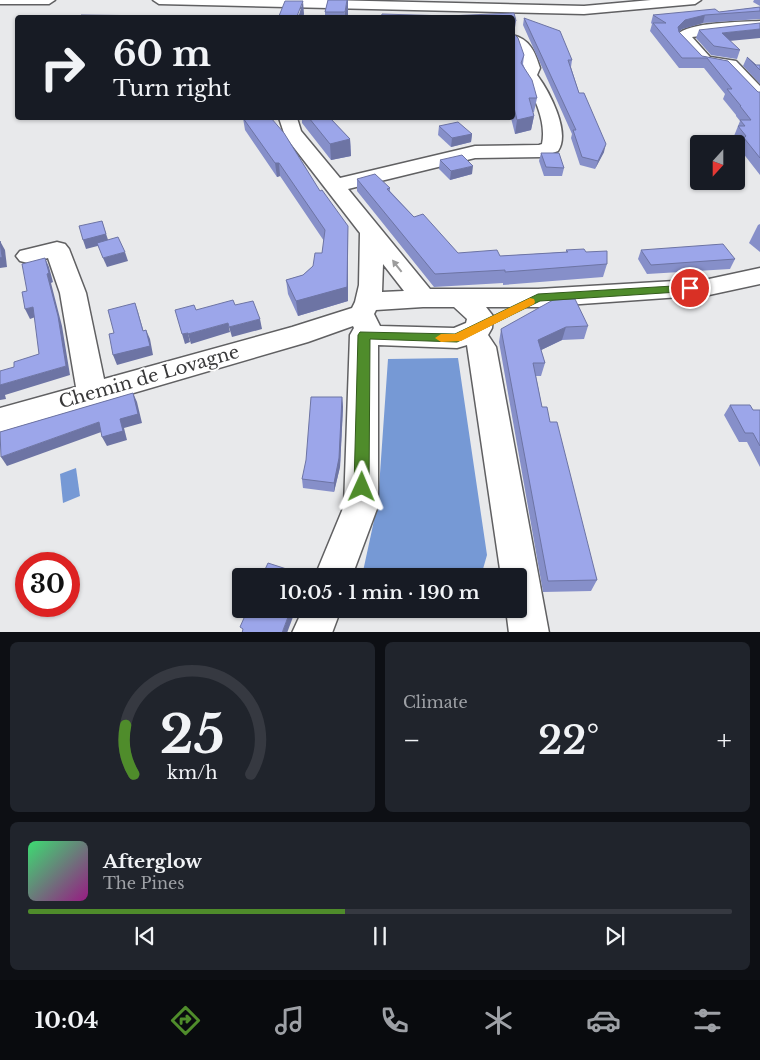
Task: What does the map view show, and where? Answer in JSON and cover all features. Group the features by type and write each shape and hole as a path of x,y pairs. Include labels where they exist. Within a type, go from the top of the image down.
{"street":[{"path":"0,0 49,0"},
{"path":"159,0 316,11 584,10 695,0"},
{"path":"760,25 693,31 684,35 685,40 705,61 730,64 760,96"},
{"path":"334,186 475,152 542,151 552,147 554,140 552,129 536,83 529,75 532,68 525,47 520,40 515,39"},
{"path":"289,120 292,132 422,298"},
{"path":"337,568 361,506 366,321 371,285 371,233"},
{"path":"28,256 57,249 73,292 92,394"},
{"path":"366,321 422,298 538,298 756,284"},
{"path":"460,298 480,316 475,330 482,347 529,632"},
{"path":"366,321 420,338 457,338 538,298"},
{"name":"Chemin de Lovagne","path":"0,420 298,335 366,321"},
{"path":"312,632 318,618"}],"water":[{"path":"458,358 487,555 483,568 364,568 378,502 388,359"},
{"path":"76,468 80,496 63,503 60,474"}],"building":[{"path":"328,0 347,0 345,12 325,12"},
{"path":"285,1 303,1 297,15 279,15"},
{"path":"760,7 760,11 705,15 685,20 678,27 679,32 702,56 728,61 760,92 760,158 745,139 746,136 738,126 745,126 740,120 751,120 727,89 732,89 707,58 682,58 653,23 666,23 653,15 715,9 719,12"},
{"path":"514,13 514,15 470,15"},
{"path":"382,14 415,15 382,15"},
{"path":"524,18 560,31 572,60 568,60 579,93 584,93 606,144 598,161 582,157 573,130 576,130"},
{"path":"760,23 760,29 722,33 740,50 714,46 699,30"},
{"path":"515,35 518,38 524,55 521,63 532,80 537,98 529,98 534,116 517,120 515,112"},
{"path":"747,57 756,65 760,65 760,70"},
{"path":"244,120 273,120 284,133 320,191 322,190 348,226 347,287 296,301 286,280 303,275 313,266 315,253 322,253 325,230 279,163 275,163"},
{"path":"311,120 332,120 350,139 330,144"},
{"path":"458,122 472,134 452,138 439,126"},
{"path":"541,153 559,153 564,168 546,167"},
{"path":"462,155 473,166 451,171 440,160"},
{"path":"375,174 390,188 387,189 414,217 423,214 458,253 497,250 500,256 568,252 566,250 584,249 586,252 607,251 607,264 505,272 505,270 435,274 357,179"},
{"path":"102,221 106,234 83,240 79,226"},
{"path":"118,237 125,252 103,258 97,243"},
{"path":"0,241 2,257 0,258"},
{"path":"723,244 735,259 651,265 641,250"},
{"path":"45,258 49,273 47,274 58,316 66,366 0,385 0,371 14,367 14,362 39,354 33,307 25,309 22,292 27,291 22,264"},
{"path":"575,299 588,326 566,327 538,340 545,363 533,363 542,407 547,407 550,422 557,422 597,580 548,581 501,329 553,300"},
{"path":"233,300 235,305 253,301 260,319 229,327 228,323 182,334 175,310 194,305 196,310"},
{"path":"135,303 143,331 146,330 150,346 113,355 109,334 114,333 108,310"},
{"path":"133,393 138,414 120,419 123,431 102,437 99,422 1,457 0,432"},
{"path":"311,397 342,397 339,458 334,483 302,479 306,460"},
{"path":"730,405 750,405 753,410 760,410 760,446 753,433 745,433"},
{"path":"268,563 283,568 266,568"},
{"path":"244,618 288,618 282,632 242,632 243,629 240,627"}],"slow traffic":[{"path":"441,338 457,338 530,302"}],"route":[{"path":"362,487 364,335 457,338 538,298 690,288"}]}
